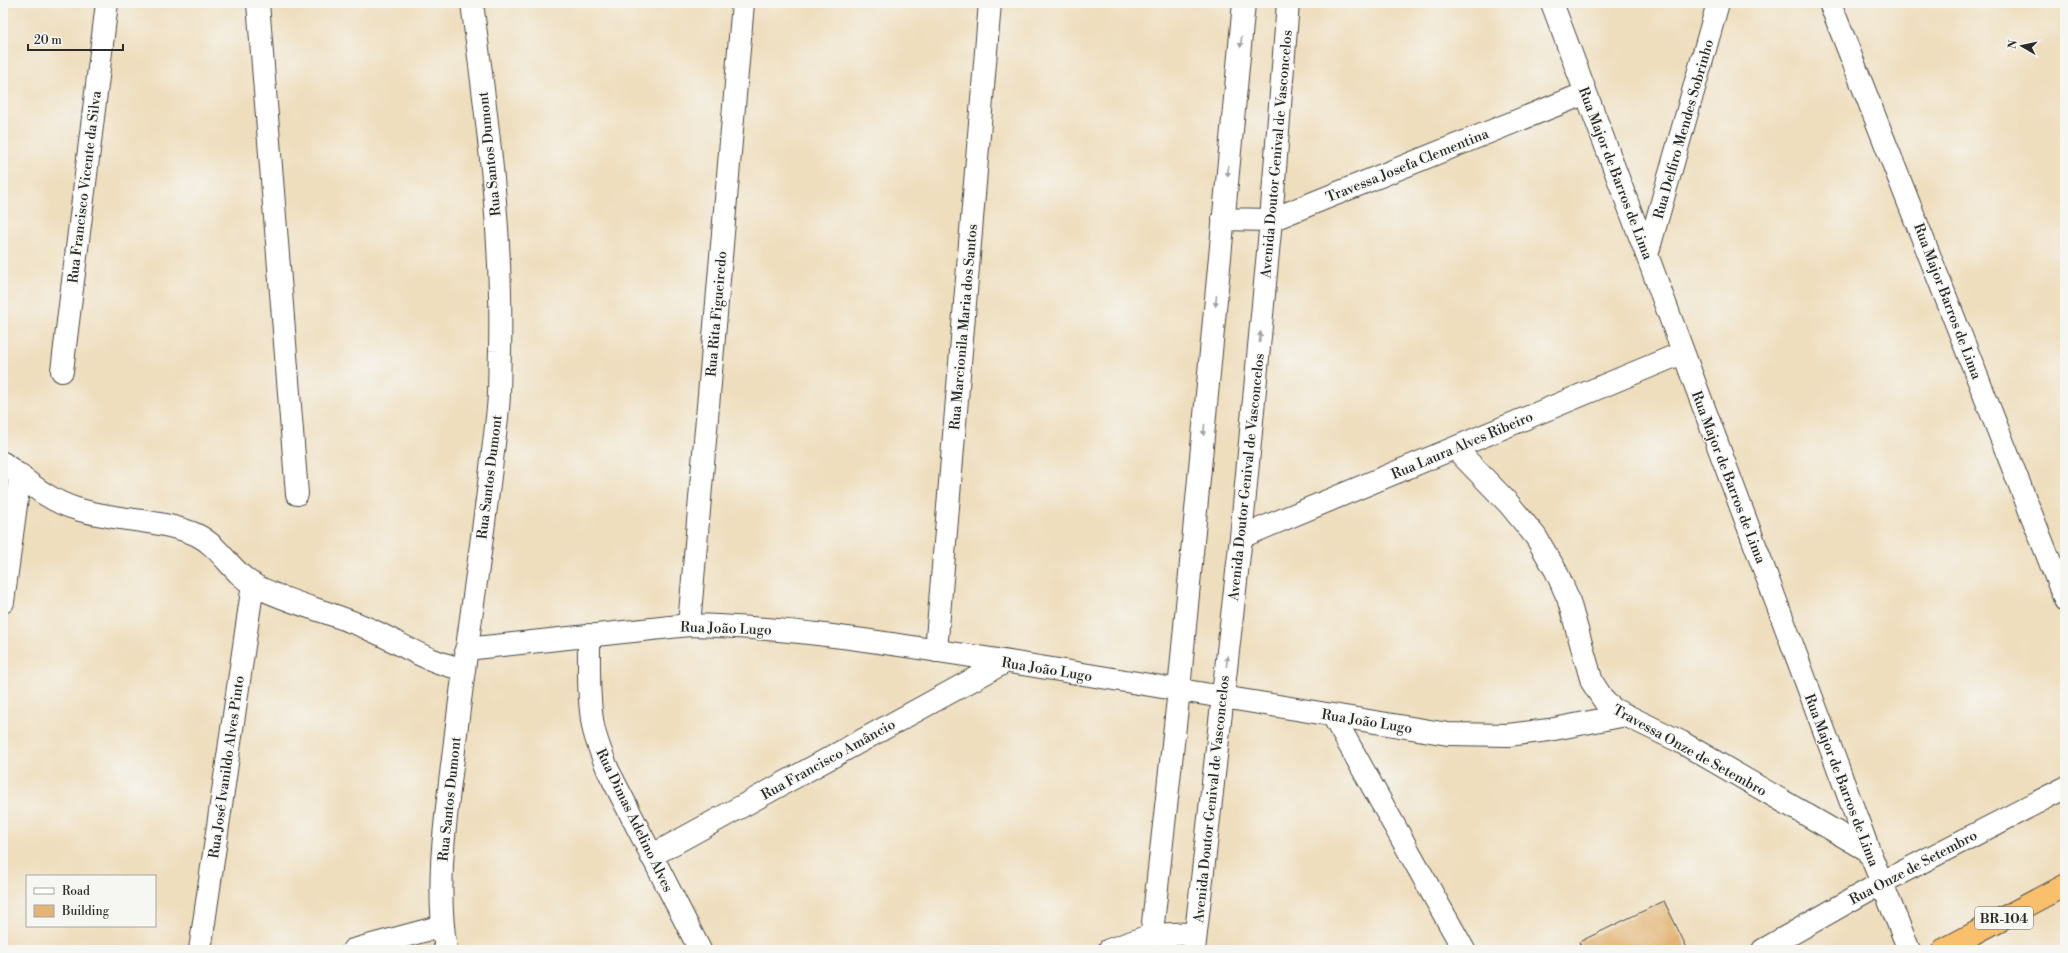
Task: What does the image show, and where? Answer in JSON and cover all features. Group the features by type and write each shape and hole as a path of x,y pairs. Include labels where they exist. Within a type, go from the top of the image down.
{"highway":[{"name":"BR-104","path":"1943,950 2065,885"}],"street":[{"name":"Rua Francisco Vicente da Silva","path":"62,371 107,3"},
{"path":"258,3 297,494"},
{"name":"Rua Santos Dumont","path":"446,950 442,926 441,881 445,823 498,406 501,300 497,216 472,3"},
{"name":"Rua Rita Figueiredo","path":"689,625 743,3"},
{"name":"Rua Marcionila Maria dos Santos","path":"936,651 990,3"},
{"path":"1151,943 1179,690 1244,3"},
{"name":"Avenida Doutor Genival de Vasconcelos","path":"1195,941 1241,537 1271,220 1288,3"},
{"name":"Rua Major de Barros de Lima","path":"1552,3 1881,883 1909,950"},
{"name":"Rua Delfiro Mendes Sobrinho","path":"1647,255 1718,3"},
{"name":"Rua Major Barros de Lima","path":"1830,3 2065,600"},
{"name":"Travessa Josefa Clementina","path":"1223,219 1271,220 1586,93"},
{"name":"Rua Laura Alves Ribeiro","path":"1241,537 1682,353"},
{"name":"Travessa Onze de Setembro","path":"1455,448 1509,504 1536,536 1556,571 1568,598 1592,682 1605,702 1626,715 1681,742 1869,851"},
{"path":"3,602 11,469"},
{"name":"Rua João Lugo","path":"11,469 56,501 76,509 177,528 199,536 219,551 233,568 253,584 292,601 369,629 438,664 588,635 689,625 723,625 812,634 936,651 1448,734 1478,736 1508,735 1549,730 1626,715"},
{"name":"Rua José Ivanildo Alves Pinto","path":"200,950 253,584"},
{"name":"Rua Dimas Adelino Alves","path":"588,635 591,703 593,724 598,746 608,770 700,950"},
{"name":"Rua Francisco Amâncio","path":"651,856 1005,662"},
{"path":"1333,716 1464,950"},
{"name":"Rua Onze de Setembro","path":"1763,950 1881,883 2065,788"},
{"path":"353,950 442,926"},
{"path":"1109,950 1151,943 1195,941"}],"building":[{"path":"1664,901 1688,950 1582,950 1579,942"}]}
